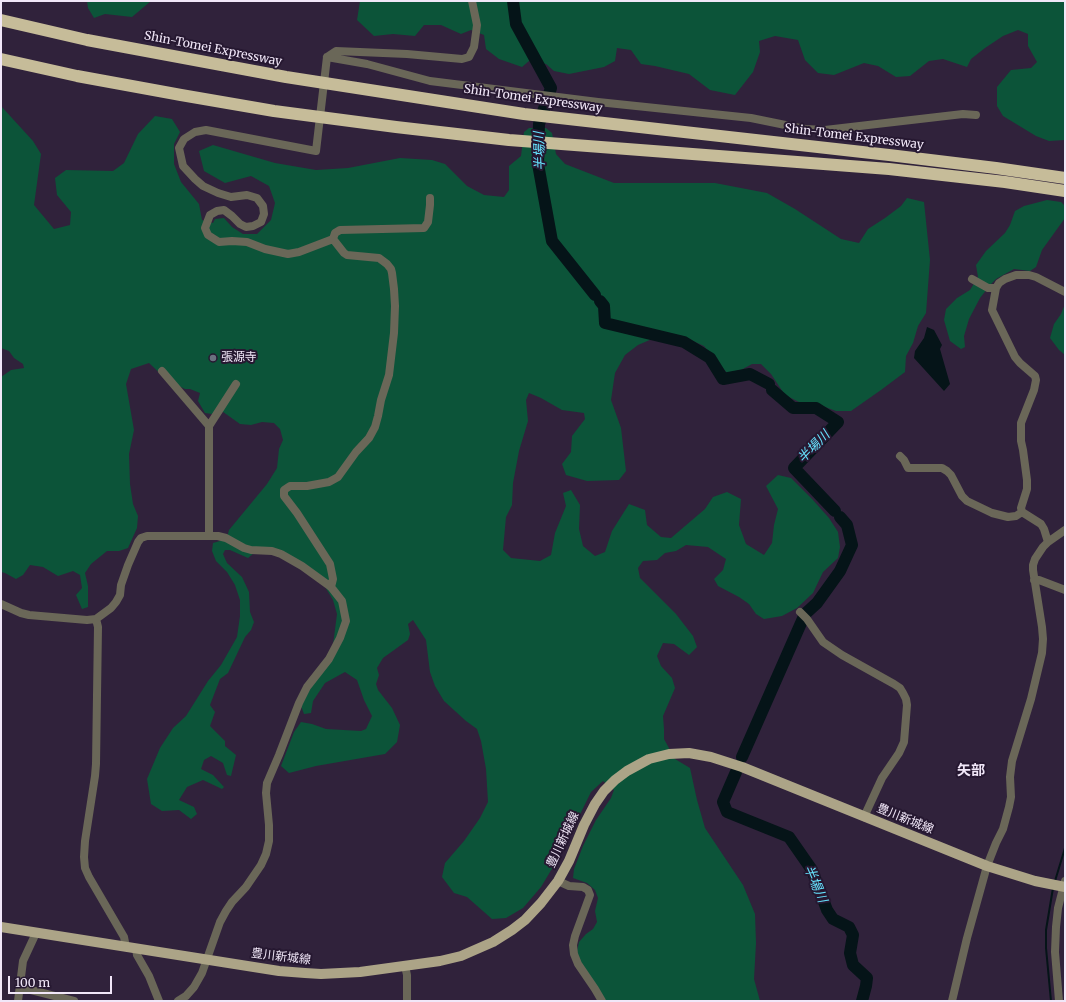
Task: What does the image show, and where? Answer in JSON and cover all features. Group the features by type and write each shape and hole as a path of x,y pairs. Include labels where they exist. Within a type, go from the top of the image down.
{"highway":[{"name":"Shin-Tomei Expressway","path":"1,20 87,40 286,77 524,114 1060,175"},
{"path":"1,59 77,76 274,111 396,127 508,140 889,169 1065,191"}],"main road":[{"name":"豊川新城線","path":"1,927 279,971 321,974 360,972 440,961 461,956 494,942 525,920 542,903 558,881 569,861 584,825 595,804 604,791 615,780 627,771 649,759 669,754 689,753 711,757 742,767 987,866 1035,881 1064,884"}],"street":[{"path":"326,57 336,51 462,58 470,57 474,47 477,25 472,1"},
{"path":"326,57 316,151 206,130 195,132 184,139 179,148 182,166 203,186 231,197 248,195 257,198 263,206 264,214 261,222 253,226 246,227 240,224 224,210 217,211 210,215 205,228 208,235 219,242 247,242 265,249 288,254 299,252 333,239"},
{"path":"326,57 367,64 430,81 566,98 751,118 805,129 825,130 962,114 976,115"},
{"path":"333,239 335,233 340,230 424,228 428,222 430,198"},
{"path":"331,588 333,579 330,564 284,496 284,490 290,486 307,486 329,482 338,477 356,452 369,438 375,427 381,400 389,375 394,333 395,306 392,273 387,264 379,258 347,255 333,239"},
{"path":"1022,512 1021,508 1027,489 1027,480 1021,441 1021,422 1034,390 1036,380 1035,376 1020,363 1015,356 992,310 996,288 999,283 1005,279 1016,275 1029,275 1065,292"},
{"path":"972,279 988,288 996,288"},
{"path":"162,370 209,426"},
{"path":"209,536 209,426 236,384"},
{"path":"900,456 908,468 942,468 947,471 951,475 962,496 967,501 992,513 1008,517 1016,516 1022,512"},
{"path":"1022,512 1041,524 1048,542"},
{"path":"952,1001 967,938 987,866 1003,828 1009,808 1011,797 1010,777 1012,761 1031,699 1042,653 1044,639 1034,580 1033,565 1043,547 1065,530"},
{"path":"1,604 29,615 87,620 96,619 111,608 116,602 120,595 121,585 128,565 138,542 141,538 147,536 218,536 226,538 244,548 251,550 272,551 281,554 302,566 331,588 342,601 346,621 340,638 329,659 307,687 298,703 267,783 266,793 269,841 266,854 261,865 246,887 232,902 220,922 202,973 194,987 186,996 178,1001"},
{"path":"1034,580 1039,580 1065,590"},
{"path":"800,612 808,619 823,642 842,655 900,688 906,699 907,705 904,742 899,753 882,778 864,817"},
{"path":"96,619 98,627 96,764 85,840 85,868 89,878 124,937 126,947"},
{"path":"558,881 569,886 588,890 590,895 573,945 574,954 578,964 602,1001"},
{"path":"1059,1001 1055,952 1056,927 1058,908 1064,884"},
{"path":"19,995 23,961 36,933"},
{"path":"136,949 137,955 149,976 159,1001"},
{"path":"405,966 407,975 407,1001"},
{"path":"19,995 27,990 74,1001"}],"green space":[{"path":"87,1 151,1 132,17 105,14 94,18 88,8"},
{"path":"360,1 1065,1 1065,140 1049,141 1036,136 1003,116 997,106 997,87 1011,70 1031,68 1037,62 1028,46 1028,34 1018,30 1003,36 985,48 971,59 967,67 943,59 929,61 910,76 896,77 878,66 864,63 834,75 818,73 805,60 798,40 775,36 759,41 760,52 753,72 735,95 710,90 689,74 641,64 631,50 617,48 615,61 604,67 569,74 554,71 546,64 529,61 522,67 499,59 486,49 484,35 471,30 461,34 441,25 424,25 415,36 393,34 374,36 357,20"},
{"path":"1,106 33,141 41,154 34,205 54,229 70,225 71,212 57,195 55,178 66,170 113,171 124,163 138,134 155,116 172,119 180,132 174,144 174,164 181,182 199,204 202,220 213,223 215,219 224,218 232,227 243,234 257,234 271,220 275,203 269,186 251,176 225,183 204,171 199,151 213,145 275,163 316,170 348,168 400,158 432,160 445,164 467,186 484,195 504,197 509,190 509,166 521,156 524,132 529,128 546,128 552,133 556,154 565,164 614,183 715,183 767,193 841,239 859,243 868,229 901,206 907,198 924,202 930,260 926,313 918,326 913,343 906,356 905,372 851,411 836,411 817,404 801,403 785,395 771,374 761,364 752,364 741,370 727,373 704,346 682,336 666,333 638,345 625,355 615,373 611,400 621,428 626,471 619,480 587,481 566,475 562,464 571,452 572,436 585,419 584,413 562,410 529,393 526,400 528,421 519,451 513,483 512,505 506,517 503,550 511,558 540,561 551,555 555,533 566,506 563,493 571,490 580,505 579,529 583,546 595,556 605,552 612,531 629,504 645,510 647,525 661,537 671,538 705,509 713,497 727,492 741,499 739,525 746,544 764,555 772,543 778,509 766,486 778,475 791,478 829,518 838,532 840,547 838,558 823,572 813,593 797,608 782,616 764,619 756,614 749,604 718,586 714,579 723,570 726,559 708,547 686,545 676,551 665,553 657,560 643,561 638,568 640,578 676,614 693,636 697,647 689,655 674,644 663,643 657,656 661,666 672,678 675,688 663,716 664,739 675,759 690,768 705,828 743,885 755,914 756,943 754,979 760,1001 606,1001 580,963 577,951 579,942 593,929 597,922 595,911 598,898 595,890 587,883 573,878 574,869 583,846 596,820 611,798 614,790 603,781 591,792 559,857 541,887 523,908 506,918 492,919 467,897 454,893 442,877 445,863 464,841 480,818 488,802 486,769 481,741 477,729 444,701 435,686 430,672 426,640 413,620 408,624 410,634 408,640 383,658 377,668 379,675 376,684 378,690 392,708 400,725 397,742 385,754 316,766 289,773 281,766 294,732 301,722 326,729 361,731 366,729 372,716 364,700 357,680 345,672 325,683 313,701 311,713 304,714 301,706 333,645 337,614 333,600 324,585 300,562 259,549 248,558 230,550 225,550 223,554 227,563 242,577 249,592 250,612 254,622 251,630 245,637 228,673 220,679 210,705 215,712 210,726 225,741 225,746 236,755 231,776 227,775 223,763 211,756 204,760 201,769 213,775 224,787 222,789 203,780 187,787 179,800 194,807 197,814 191,819 179,810 162,811 151,804 147,779 160,748 173,728 186,716 208,681 221,665 237,637 240,616 240,600 235,585 227,572 216,561 212,551 213,543 226,541 229,530 267,484 277,468 279,449 283,440 280,429 274,423 262,422 251,425 240,424 219,409 212,414 205,413 198,401 200,393 190,389 185,389 167,380 149,363 131,369 126,384 134,430 129,454 130,484 133,504 138,516 137,528 128,548 119,551 107,551 91,564 85,573 88,586 88,607 82,609 76,595 82,588 80,575 73,571 58,576 43,567 30,565 23,575 16,579 1,572 1,377 11,370 24,368 23,364 14,358 9,351 1,348"},
{"path":"1047,200 1061,202 1065,206 1065,218 1042,250 1036,267 1030,271 1014,269 996,279 991,284 980,298 969,319 964,336 965,347 961,349 950,341 944,320 946,309 957,298 970,290 978,277 976,265 986,251 1005,233 1010,225 1015,211 1024,206"},
{"path":"1065,304 1065,355 1050,338 1054,324 1061,314"}],"shaded area":[{"path":"927,327 934,330 942,345 940,349 950,384 944,391 914,358 915,351 924,338"}],"waterway":[{"name":"半場川","path":"513,1 516,24 551,88 539,124 538,164 552,241 595,295"},
{"name":"半場川","path":"600,301 604,306 605,323 684,342 710,358 723,379 750,374 769,384"},
{"name":"半場川","path":"772,390 793,408 816,408 838,422 794,468 835,511"},
{"name":"半場川","path":"742,757 805,614 817,603 840,571 852,545 847,525 840,517"},
{"name":"半場川","path":"736,772 723,802 727,812 789,837 812,870 827,910 833,919 849,927 853,935 850,953 853,965 867,978 862,1001"},
{"path":"1055,881 1065,848"},
{"path":"1051,1001 1046,948 1046,930 1053,888"}],"place":[{"name":"張源寺","path":"213,358"}],"district":[{"name":"矢部","path":"971,771"}]}
